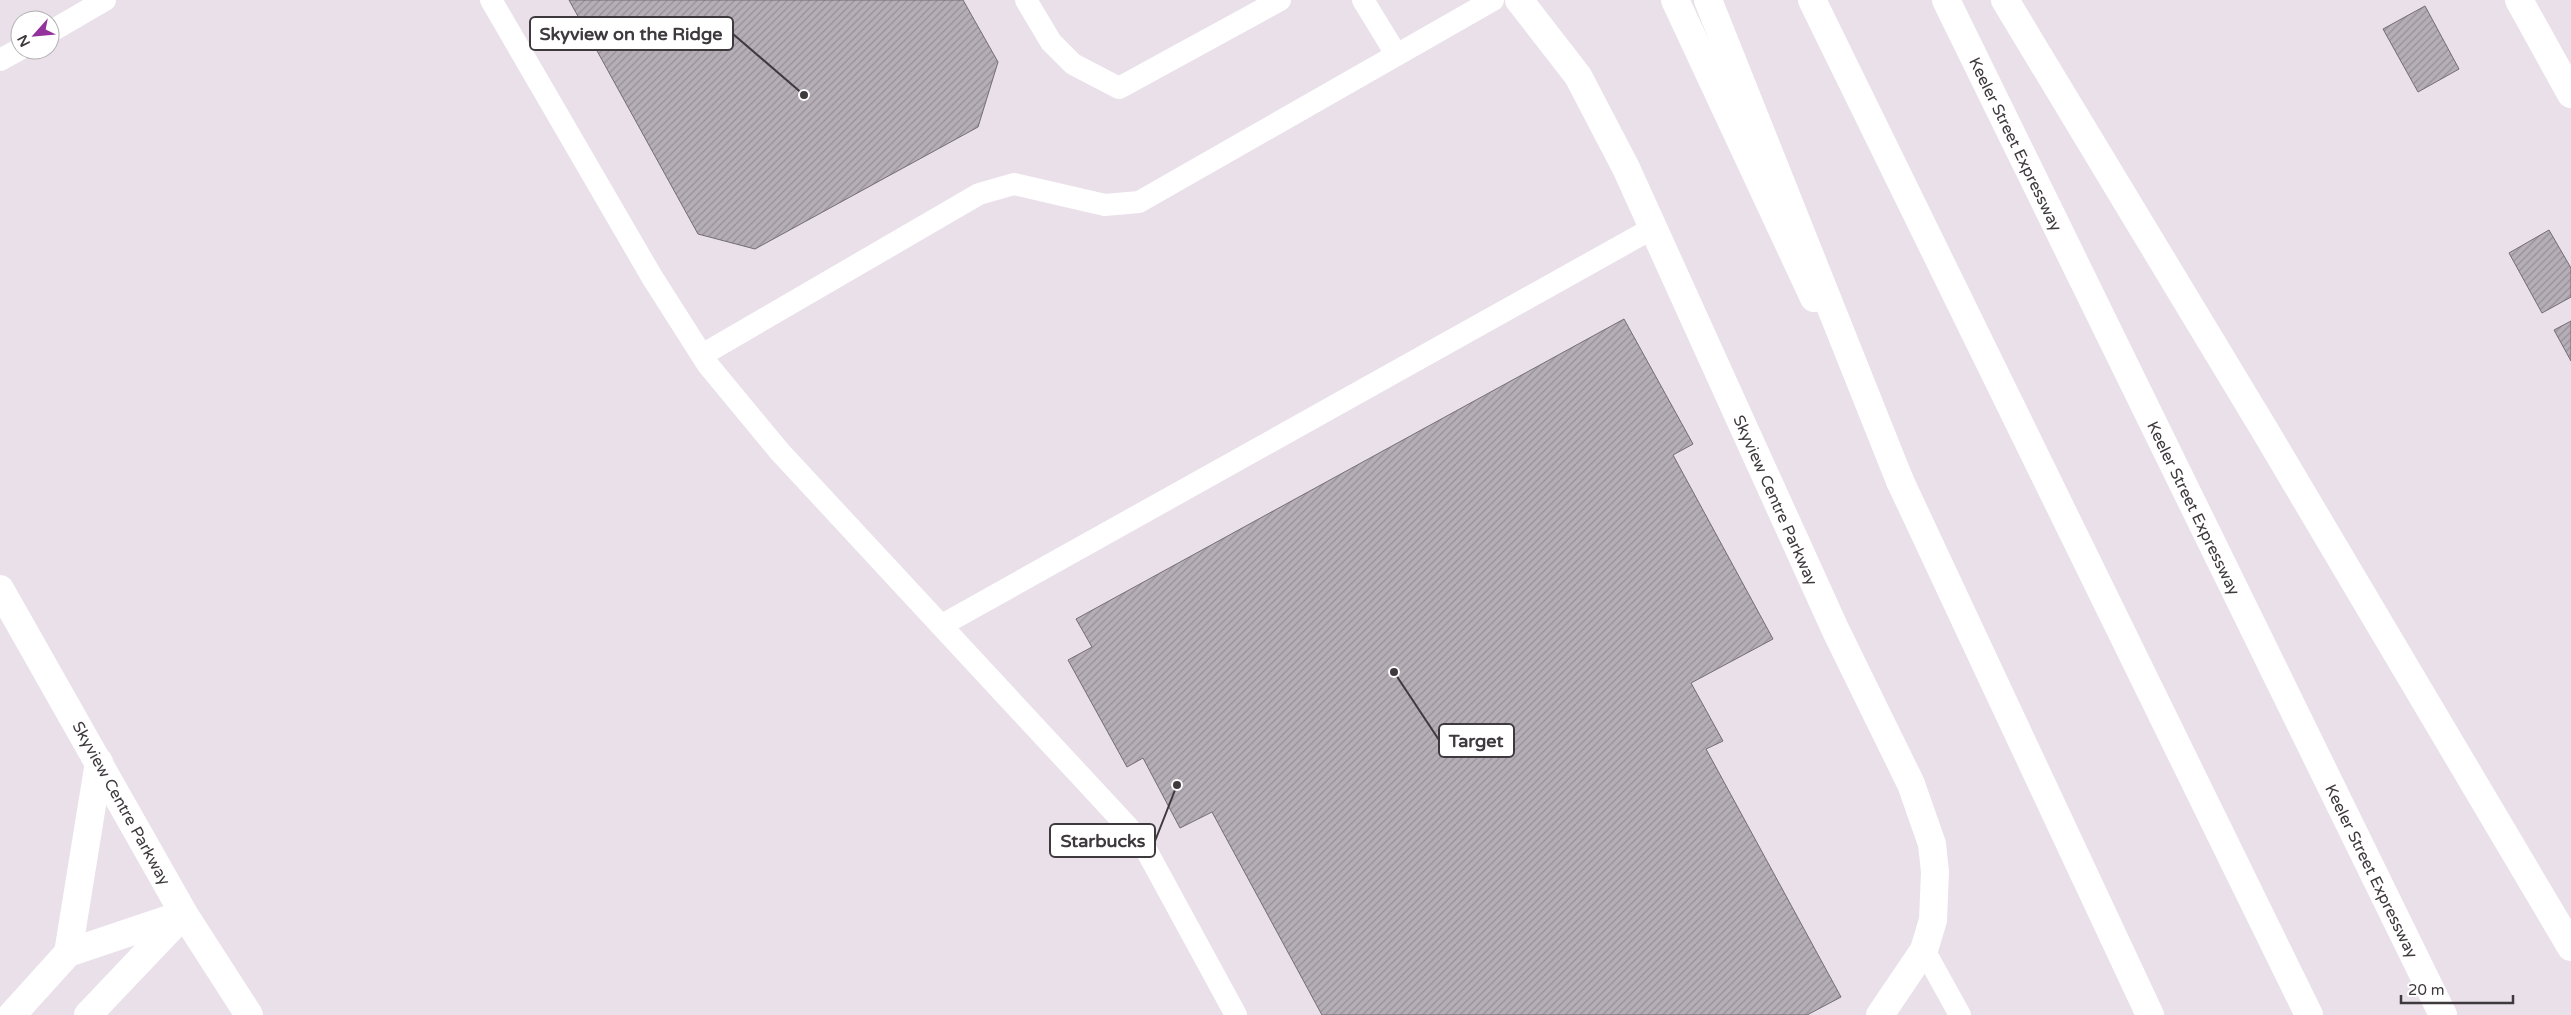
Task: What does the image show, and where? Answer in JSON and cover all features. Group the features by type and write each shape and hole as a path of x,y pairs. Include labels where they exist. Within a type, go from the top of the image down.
{"main road":[{"name":"Skyview Centre Parkway","path":"1519,0 1578,76 1626,168 1836,631 1911,784 1932,844 1934,863 1933,920 1924,950 1880,1015"},
{"path":"1675,0 2150,1015"},
{"path":"1708,0 1900,481"},
{"path":"1812,0 2309,1015"},
{"name":"Keeler Street Expressway","path":"1946,0 2443,1015"},
{"path":"2005,0 2267,434 2571,947"},
{"path":"2518,0 2571,94"},
{"name":"Skyview Centre Parkway","path":"0,589 100,762 184,914 249,1015"},
{"path":"68,954 100,762"},
{"path":"12,1015 68,954 184,914"},
{"path":"88,1015 184,914"}],"lane":[{"path":"60,26 105,0"},
{"path":"491,0 652,277 702,355 780,452 942,625 1144,846 1236,1015"},
{"path":"1026,0 1051,42 1073,64 1119,88 1280,0"},
{"path":"1363,0 1396,54"},
{"path":"702,355 979,194 1014,184 1105,206 1139,202 1493,0"},
{"path":"942,625 1653,228"},
{"path":"1924,950 1960,1015"}],"building":[{"path":"569,0 963,0 998,62 978,127 755,249 698,234"},
{"path":"2425,6 2459,69 2418,92 2383,29"},
{"path":"2549,230 2571,268 2571,297 2542,313 2509,253"},
{"path":"1624,319 1693,444 1673,455 1773,639 1691,683 1723,741 1706,749 1841,997 1807,1015 1322,1015 1212,812 1180,828 1143,758 1127,767 1068,660 1092,647 1076,619"},
{"path":"2571,321 2571,361 2554,330"}],"place":[{"name":"Skyview on the Ridge","path":"804,95"},
{"name":"Target","path":"1394,672"},
{"name":"Starbucks","path":"1177,785"}]}
